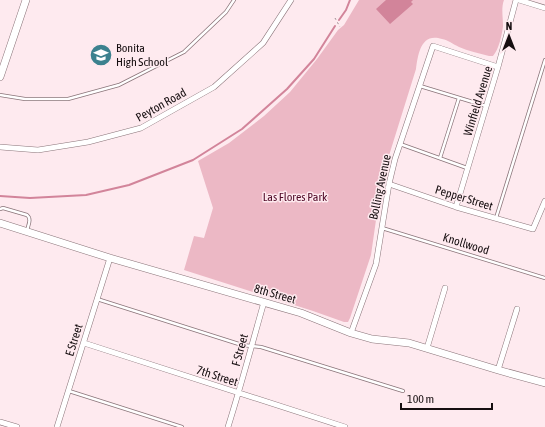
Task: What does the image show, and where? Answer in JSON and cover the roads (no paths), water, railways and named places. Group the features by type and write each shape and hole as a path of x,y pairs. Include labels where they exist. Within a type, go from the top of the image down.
{"street":[{"path":"0,77 3,55 26,0"},
{"name":"Peyton Road","path":"0,148 38,150 88,142 141,128 214,87 263,43 290,0"},
{"path":"517,0 545,8"},
{"name":"Winfield Avenue","path":"456,207 517,0"},
{"name":"Bolling Avenue","path":"351,333 376,264 389,184 395,159 433,46 498,67"},
{"name":"Pepper Street","path":"389,184 456,207 533,229 545,201"},
{"name":"8th Street","path":"0,223 110,258 301,313 351,333 372,339 404,342 545,383"},
{"name":"E Street","path":"57,427 110,258"},
{"path":"427,348 445,288"},
{"name":"F Street","path":"228,427 264,302"},
{"path":"498,370 517,309"},
{"name":"7th Street","path":"84,343 345,427"},
{"path":"0,422 17,427"}],"lane":[{"path":"0,95 25,99 68,99 119,85 184,52 226,12 234,0"},
{"path":"496,218 545,60"},
{"path":"420,85 487,106"},
{"path":"440,158 459,98"},
{"path":"400,144 468,168"},
{"path":"0,208 29,216 30,219 27,231"},
{"name":"Knollwood","path":"382,227 545,278"},
{"path":"97,299 242,345 261,347 403,391"},
{"path":"68,390 182,427"}],"waterway":[{"path":"339,20 346,10 350,0"},
{"path":"0,196 30,198 86,195 129,185 193,160 242,129 287,89 314,59 335,26"}],"place":[{"name":"Bonita High School","path":"101,55"}],"park label":[{"name":"Las Flores Park","path":"295,197"}]}
